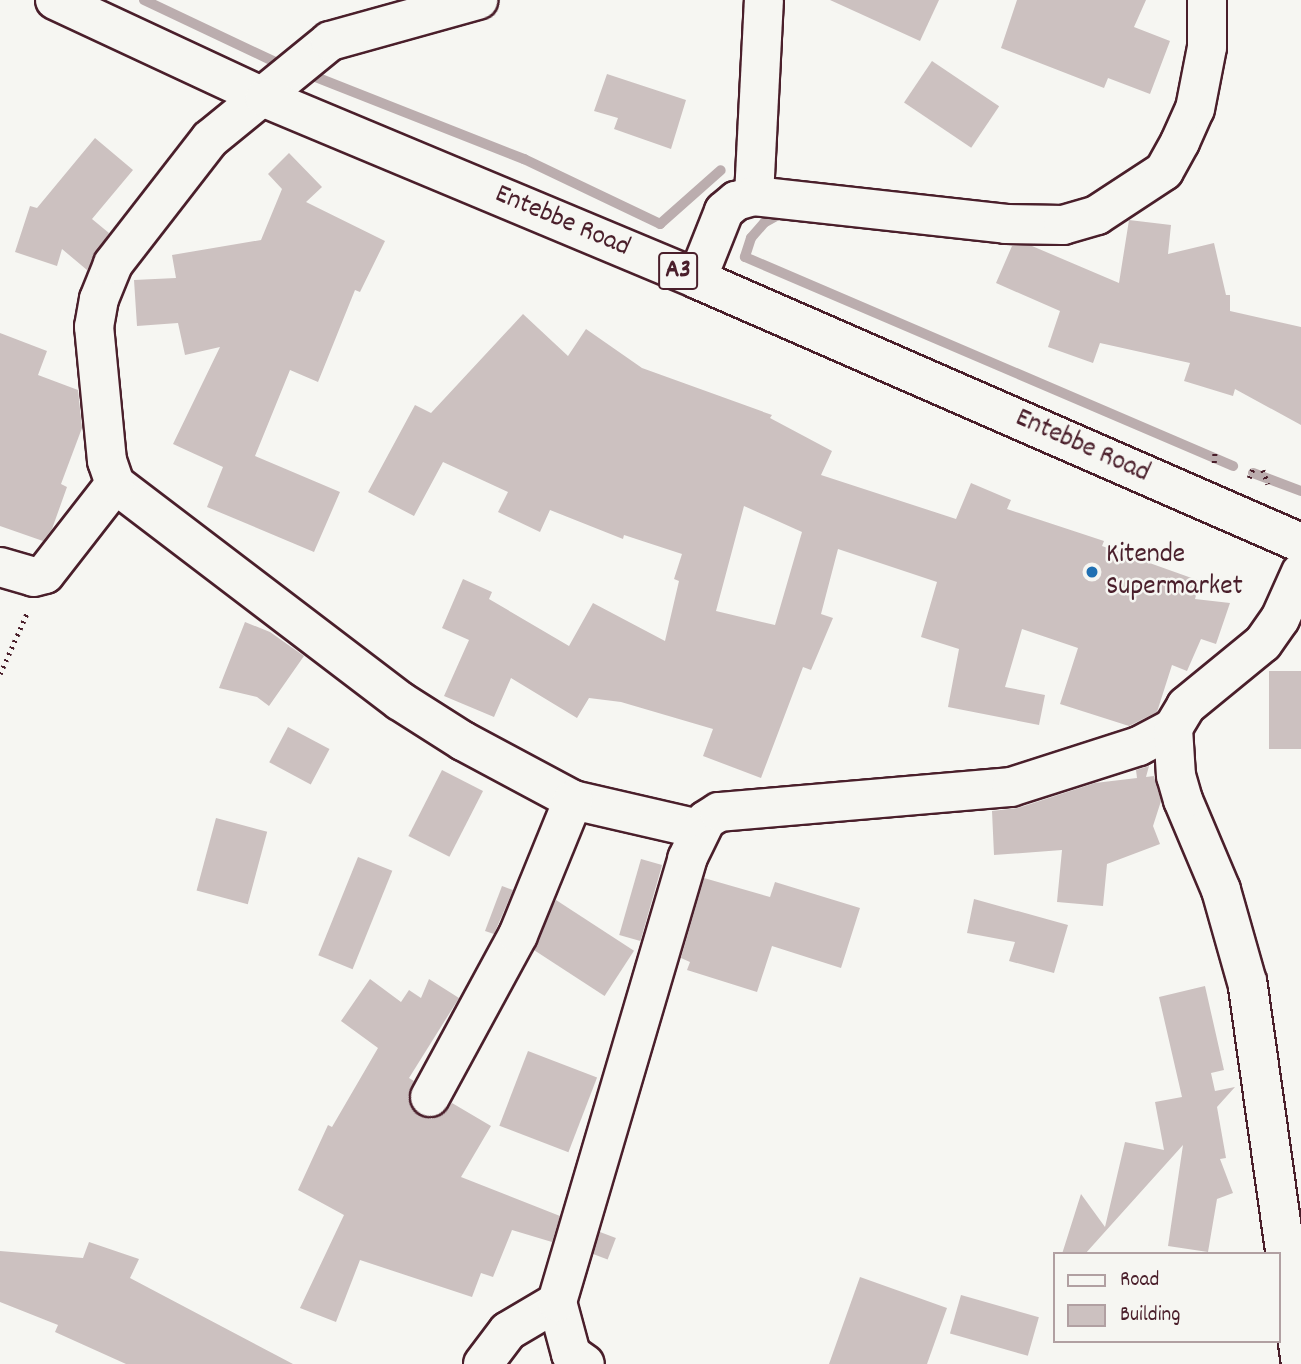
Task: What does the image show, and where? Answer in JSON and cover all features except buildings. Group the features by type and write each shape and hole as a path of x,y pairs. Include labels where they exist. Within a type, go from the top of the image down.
{"street":[{"name":"Entebbe Road","path":"55,0 265,97 697,279 1301,543"},
{"path":"478,0 330,41 265,97 210,139 113,264 105,282 94,327 107,461 115,484 400,702 463,741 573,800 699,829"},
{"path":"754,196 764,0"},
{"path":"697,279 724,211 736,201 754,196 1006,225 1063,225 1097,215 1164,171 1180,142 1195,109 1208,47 1208,0"},
{"path":"0,566 34,577 45,574 115,484"},
{"path":"1301,572 1280,619 1263,643 1186,706 1174,728 1176,776 1183,800 1221,890 1247,982 1301,1364"},
{"path":"585,1364 571,1354 557,1302 619,1083 643,1019 699,829 719,811 1010,787 1139,746 1174,728"},
{"path":"430,1097 518,935 573,800"},
{"path":"483,1364 508,1331 557,1302"}],"path":[{"path":"1214,464 1215,449"},
{"path":"1249,478 1254,466"},
{"path":"1263,470 1268,484"},
{"path":"0,674 45,574"}],"waterway":[{"path":"144,0 273,61"},
{"path":"303,72 524,159 660,224 721,170"},
{"path":"780,214 764,223 751,238 745,257 1233,466"},
{"path":"1253,473 1301,491"}],"place":[{"name":"Kitende Supermarket","path":"1092,572"}]}
